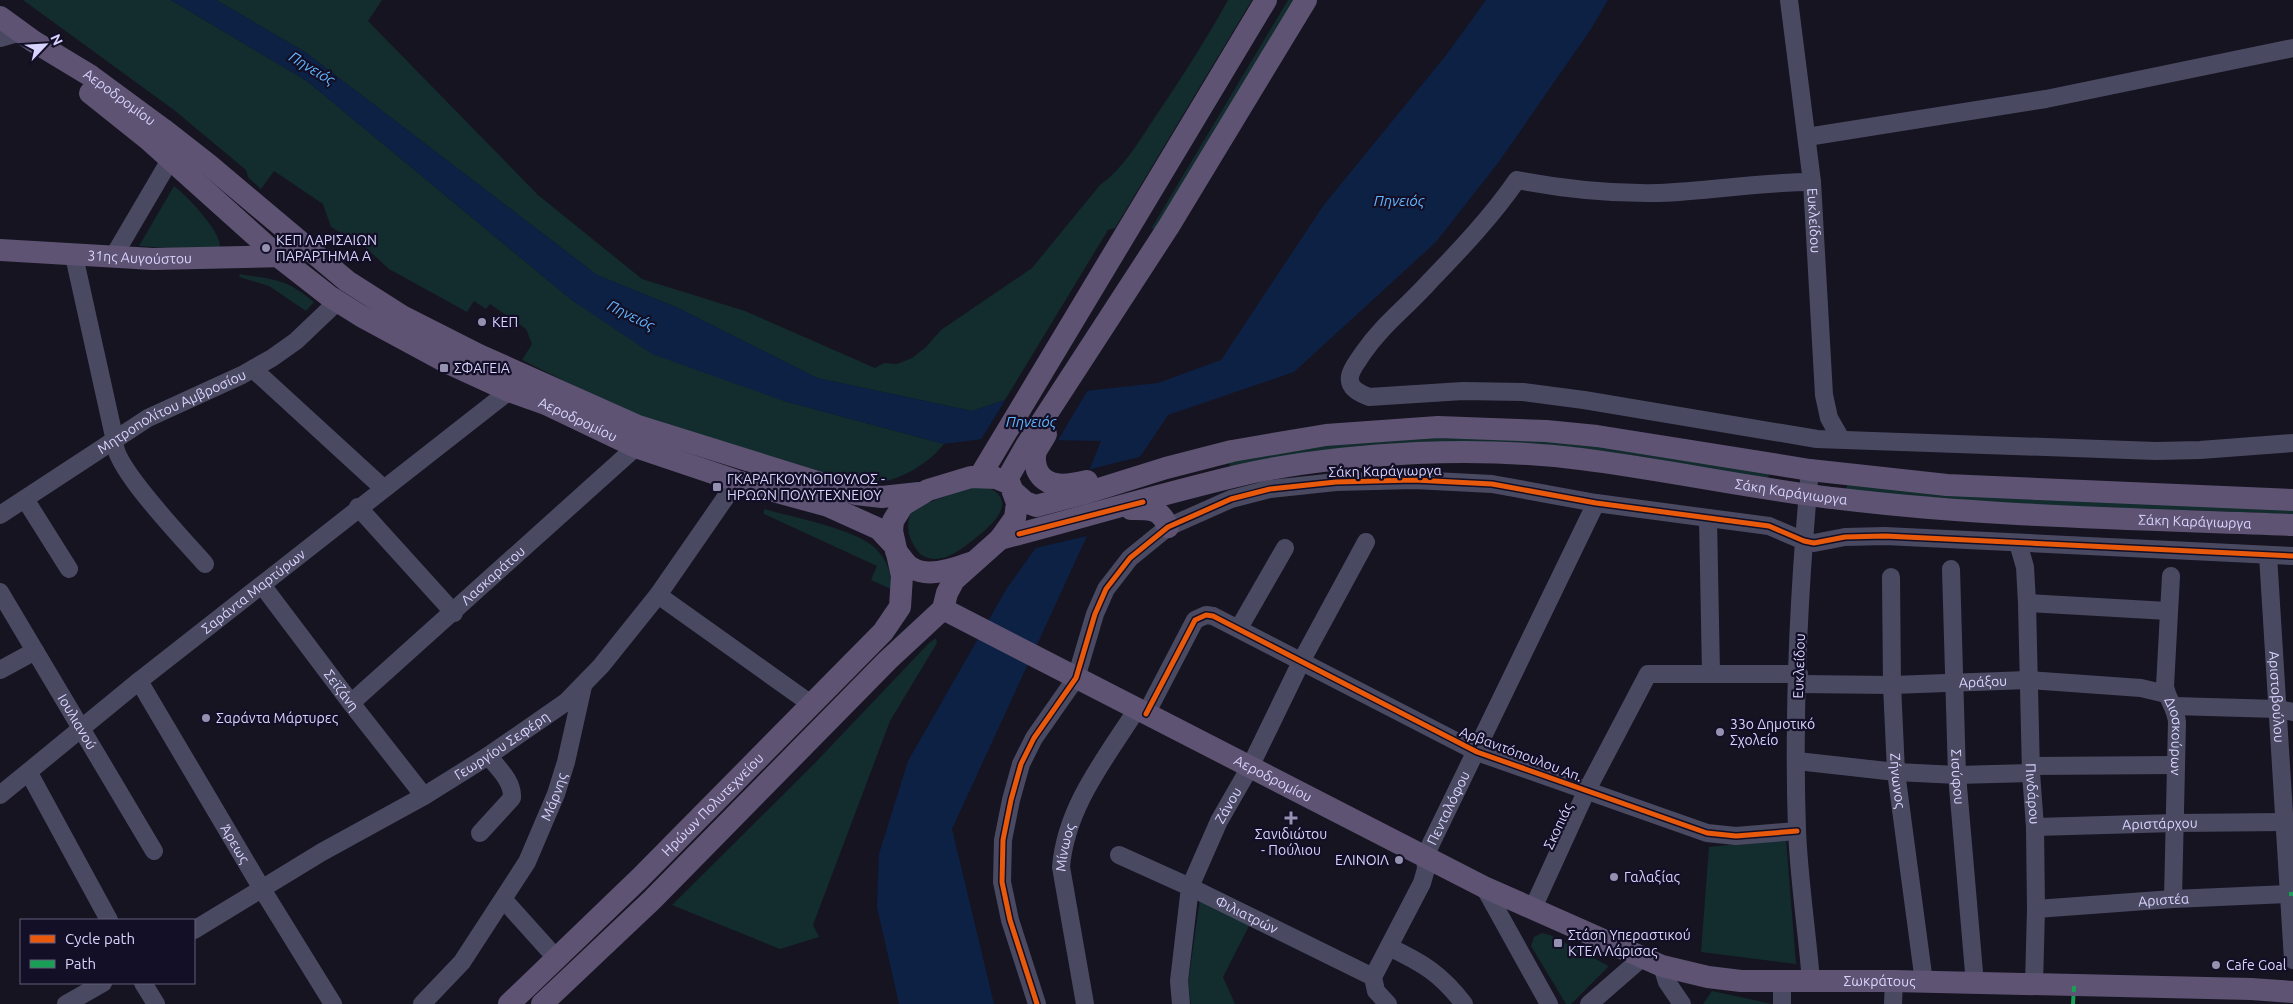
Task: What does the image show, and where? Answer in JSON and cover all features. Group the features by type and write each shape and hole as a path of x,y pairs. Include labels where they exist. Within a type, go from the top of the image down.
{"main road":[{"path":"980,476 1266,0"},
{"path":"1011,487 996,478 980,476 962,478 919,493 903,505 897,513 892,531 901,572 902,594 911,608 920,614 933,614 943,609 951,585 975,560 1009,537 1016,514 1011,487 1052,405 1169,226 1306,0"},
{"path":"0,17 18,37"},
{"name":"Αεροδρομίου","path":"18,37 170,160 279,257 338,301 448,363 509,391 546,404 636,447 738,481 836,509 879,529 895,547"},
{"name":"Αεροδρομίου","path":"18,37 91,76 209,165 362,292 438,335 548,387 638,426 856,494 882,497 919,493"},
{"name":"31ης Αυγούστου","path":"0,250 74,256 153,259 279,257"},
{"path":"279,257 314,254"},
{"name":"Σάκη Καράγιωργα","path":"1011,487 1025,502 1036,506 1232,451 1285,441 1372,431 1438,427 1546,431 1596,436 1810,470 1976,487 2293,500"},
{"path":"1029,452 1037,470 1045,481 1050,483 1069,484 1105,478 1127,480"},
{"name":"Σάκη Καράγιωργα","path":"1009,537 1115,509 1141,505 1241,475 1292,466 1376,456 1440,452 1493,453 1581,459 1808,494 1906,506 1978,512 2293,525"},
{"path":"1141,505 1159,513 1164,518 1168,528"},
{"path":"895,547 908,566 919,571 942,571 975,560"},
{"name":"Ηρώων Πολυτεχνείου","path":"509,1004 640,878 883,632 899,611 902,594"},
{"name":"Αεροδρομίου","path":"943,609 1484,887"},
{"name":"Ηρώων Πολυτεχνείου","path":"542,1004 646,906 888,660 943,609"},
{"name":"Σωκράτους","path":"1484,887 1653,962 1725,979 1782,982 1894,981 2034,985 2251,996 2293,992"}],"street":[{"name":"Ευκλείδου","path":"1789,0 1812,182 1824,395 1829,418 1841,439"},
{"path":"1807,137 2046,99 2293,48"},
{"path":"113,257 170,160"},
{"path":"1812,182 1789,182 1657,193 1558,188 1517,180 1429,283 1373,339 1352,368 1350,379 1352,387 1359,393 1368,396 1463,391 1523,392 1584,400 1798,437 2156,451 2200,450 2293,443"},
{"path":"74,256 115,441 114,447 119,460 133,480 205,564"},
{"name":"Μητροπολίτου Αμβροσίου","path":"0,515 163,410 253,369 296,341 338,301"},
{"path":"253,369 383,488"},
{"name":"Σαράντα Μαρτύρων","path":"0,795 139,681 509,391"},
{"name":"Λασκαράτου","path":"351,703 454,613 547,525 636,447"},
{"name":"Ευκλείδου","path":"1810,470 1804,541 1796,761 1797,831 1811,981"},
{"name":"Σάκη Καράγιωργα","path":"1037,1004 1010,920 1002,882 1001,857 1005,827 1016,780 1027,752 1074,677 1095,614 1111,580 1130,558 1168,528 1217,504 1251,493 1294,486 1391,479 1456,481 1534,491 1596,503 1769,526 1804,541"},
{"name":"Γεωργίου Σεφέρη","path":"195,929 322,852 424,796 555,711 583,686 658,595 738,481"},
{"path":"25,499 68,570"},
{"name":"Πενταλόφου","path":"1373,977 1422,883 1426,869 1425,856 1596,503"},
{"path":"358,508 454,613"},
{"path":"1708,518 1711,673"},
{"path":"1804,541 1814,543 1833,538 1870,536 2293,556"},
{"name":"Ζάνου","path":"1181,1004 1179,981 1190,887 1219,821 1250,767 1302,660 1366,542"},
{"name":"Πινδάρου","path":"2018,543 2025,567 2027,604 2031,770 2035,827 2036,909 2034,985"},
{"path":"1239,628 1285,548"},
{"name":"Αριστοβούλου","path":"2268,555 2285,710 2285,822 2293,960"},
{"name":"Σισύφου","path":"1951,569 1957,775 1975,984"},
{"name":"Διοσκούρων","path":"2171,576 2168,611 2170,700 2177,722 2173,899"},
{"name":"Ζήνωνος","path":"1891,577 1892,685 1896,772 1924,982"},
{"name":"Σεϊζάνη","path":"262,585 424,796"},
{"name":"Ιουλιανού","path":"0,592 154,851"},
{"path":"658,595 811,704"},
{"path":"2027,604 2168,611"},
{"name":"Αρβανιτόπουλου Απ.","path":"1199,617 1213,616 1239,628 1477,752 1586,792 1706,833 1736,836 1797,831"},
{"name":"Μίνωος","path":"1085,1004 1061,867 1062,847 1068,828 1086,788 1142,712 1195,620 1199,617"},
{"path":"0,670 35,652"},
{"name":"Αράξου","path":"1648,674 1711,673 1892,685 2028,680 2141,688 2170,700 2285,710"},
{"name":"Σκοπιάς","path":"1533,908 1586,792 1648,674"},
{"name":"Άρεως","path":"139,681 262,890 333,1004"},
{"name":"Μάρνης","path":"422,1004 462,962 527,862 556,794 566,762 583,686"},
{"path":"480,833 512,798 512,790 508,782 488,756"},
{"path":"1796,761 1896,772 1957,775 2031,770 2176,765"},
{"path":"29,773 108,919"},
{"name":"Αριστάρχου","path":"2035,827 2285,822"},
{"name":"Φιλιατρών","path":"1119,855 1190,887 1373,977"},
{"path":"1484,887 1549,1004"},
{"name":"Αριστέα","path":"2036,909 2173,899 2289,894"},
{"path":"504,900 556,959"},
{"path":"1389,948 1434,971 1449,984 1464,1004"},
{"path":"1589,1004 1653,962 1682,1004"},
{"path":"1373,977 1376,991 1388,1004"},
{"path":"1893,1004 1894,981"},
{"path":"1782,982 1782,1004"},
{"path":"66,1004 101,984"},
{"path":"144,984 156,1004"}],"green space":[{"path":"23,0 171,0 307,81 573,301 784,401 944,444 927,461 906,474 882,482 858,483 648,419 597,397 522,360 532,344 526,329 490,304 486,309 474,301 467,312 389,269 365,247 331,227 323,204 274,171 261,189 248,177 246,170 174,110"},
{"path":"216,0 382,0 368,21 538,195 642,279 745,311 875,368 884,363 897,364 912,358 926,347 941,330 1032,268 1100,185 1116,171 1130,154 1193,59 1228,0 1252,0 1115,228 1108,230 1005,400 972,411 817,378 678,308 597,275 305,52"},
{"path":"1288,0 1296,0 1159,228 1151,229"},
{"path":"174,186 195,205 209,223 219,240 220,247 213,251 139,246"},
{"path":"240,274 271,279 287,284 314,302 306,311 269,286 239,277"},
{"path":"1445,437 1568,440 1769,473 1768,480 1651,458 1574,447 1231,468 1228,461 1313,447"},
{"path":"1847,484 2293,508 2293,514 2013,504 1846,491"},
{"path":"974,486 991,489 999,496 1002,502 1002,509 999,515 983,532 951,555 935,559 920,554 909,534 908,523 911,512 927,503"},
{"path":"764,509 840,530 867,542 876,549 886,563 893,590 871,580 877,566 764,514"},
{"path":"936,638 937,643 890,721 813,925 819,937 780,949 672,905 814,764 929,643"},
{"path":"1786,839 1796,964 1701,952 1709,847"},
{"path":"1200,899 1251,922 1223,977 1235,1004 1191,1004 1188,983"},
{"path":"1542,933 1550,935 1608,967 1571,1004 1566,1004 1531,946 1534,937"},
{"path":"1712,991 1772,1004 1703,1004"}],"water":[{"name":"Πηνειός","path":"171,0 216,0 305,52 597,275 678,308 817,378 972,411 1005,400 1158,383 1221,360 1323,206 1447,54 1486,0 1608,0 1591,29 1498,163 1436,242 1294,372 1168,415 1087,536 952,829 994,1004 899,1004 877,907 879,854 908,761 1007,588 1086,478 1101,441 982,439 944,444 784,401 652,354 573,301 307,81"}],"pier":[{"path":"1089,388 1057,442 980,441 1007,397"},
{"path":"1143,456 1091,535 1032,549 1087,470"}],"marked path":[{"path":"2073,1004 2074,986"}],"cycle path":[{"path":"1037,1004 1010,920 1002,882 1003,840 1021,764 1034,738 1076,678 1095,614 1106,589 1130,558 1168,527 1231,499 1270,489 1336,482 1414,480 1492,484 1596,503 1769,526 1804,541 1814,543 1845,537 1885,536 2293,556"},
{"path":"1019,534 1143,502"},
{"path":"1146,714 1195,620 1206,615 1213,616 1477,752 1707,833 1736,836 1797,831"}],"place":[{"name":"ΚΕΠ ΛΑΡΙΣΑΙΩΝ ΠΑΡΑΡΤΗΜΑ A","path":"266,248"},
{"name":"ΚΕΠ","path":"482,322"},
{"name":"ΣΦΑΓΕΙΑ","path":"444,368"},
{"name":"ΓΚΑΡΑΓΚΟΥΝΟΠΟΥΛΟΣ - ΗΡΩΩΝ ΠΟΛΥΤΕΧΝΕΙΟΥ","path":"717,487"},
{"name":"Σαράντα Μάρτυρες","path":"206,718"},
{"name":"33ο Δημοτικό Σχολείο","path":"1720,732"},
{"name":"Σανιδιώτου - Πούλιου","path":"1291,818"},
{"name":"ΕΛΙΝΟΙΛ","path":"1399,860"},
{"name":"Γαλαξίας","path":"1614,877"},
{"name":"Στάση Υπεραστικού ΚΤΕΛ Λάρισας","path":"1558,943"},
{"name":"Cafe Goal","path":"2216,965"}]}
